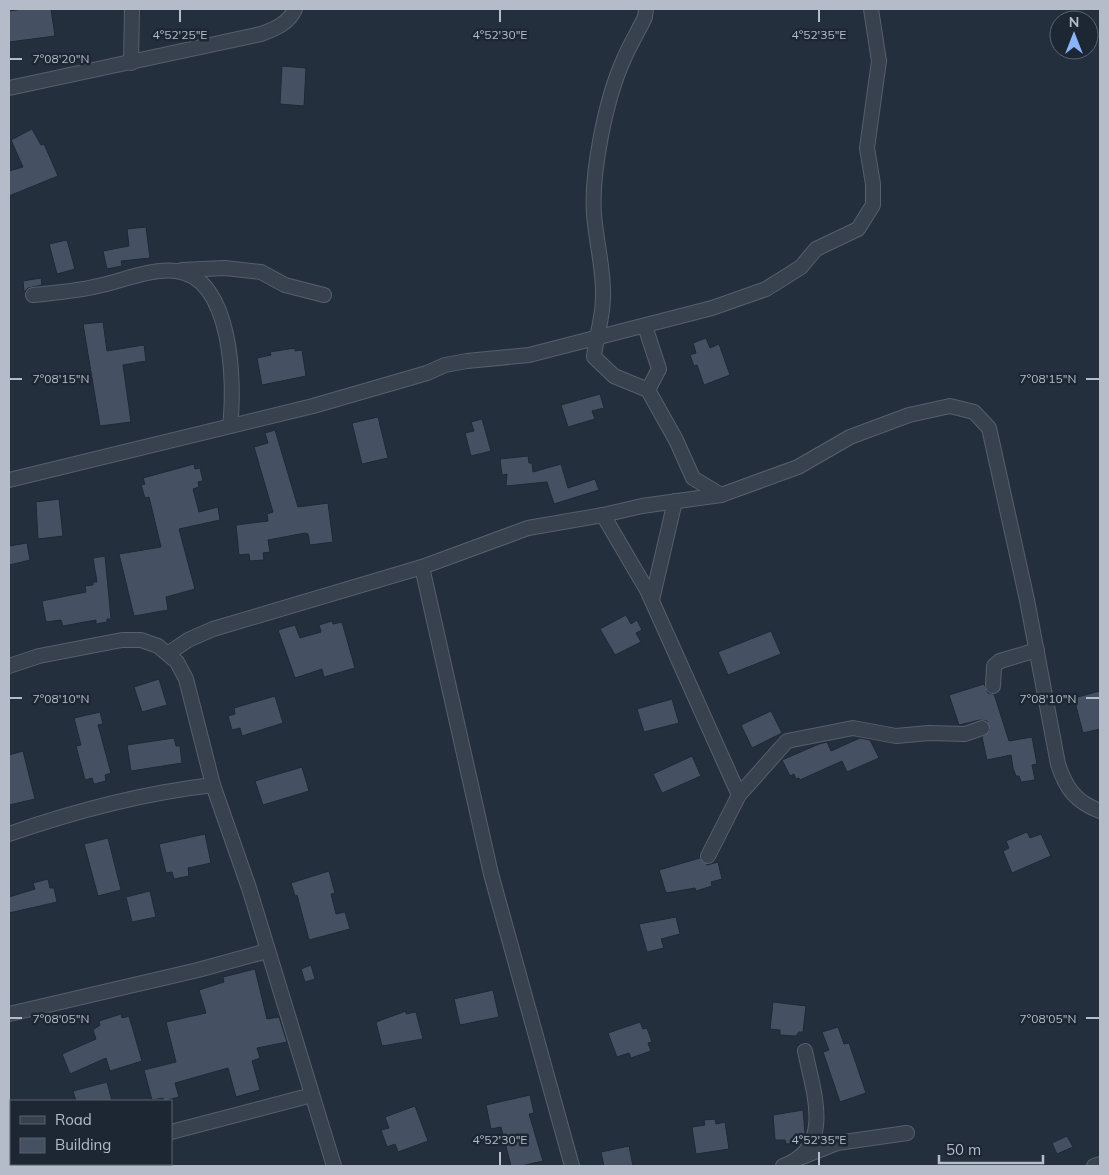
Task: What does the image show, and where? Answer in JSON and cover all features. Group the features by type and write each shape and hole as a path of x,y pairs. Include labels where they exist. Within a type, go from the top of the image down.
{"street":[{"path":"131,63 132,9"},
{"path":"9,88 261,34 278,28 292,16 295,9"},
{"path":"646,9 645,17 619,70 608,104 599,152 594,190 594,213 603,279 603,299 601,327 595,340 594,357 614,376 648,390 676,440 692,478 721,495"},
{"path":"9,480 313,406 427,373 445,365 467,360 529,355 595,340 712,308 766,289 801,267 816,249 858,229 873,205 873,184 867,148 879,61 871,9"},
{"path":"33,295 64,293 157,272 225,268 261,272 285,284 324,295"},
{"path":"176,270 189,274 200,281 213,294 221,316 233,379 230,426"},
{"path":"645,326 659,369 648,390"},
{"path":"169,653 188,640 213,629 422,567 528,528 604,515 642,506 721,495 798,467 850,438 909,415 950,406 974,412 989,428 1037,650 1058,764 1064,782 1083,805 1100,811"},
{"path":"652,600 676,501"},
{"path":"604,515 652,600 739,795"},
{"path":"422,567 491,874 572,1166"},
{"path":"9,666 75,648 122,640 141,640 169,653 178,662 186,679 213,785 250,888 267,951 334,1166"},
{"path":"993,686 994,666 1000,661 1037,650"},
{"path":"708,856 739,795 787,741 853,728 896,736 928,733 965,734 982,728"},
{"path":"9,834 90,808 174,789 213,785"},
{"path":"9,1014 198,970 267,951"},
{"path":"801,1157 808,1150 816,1132 817,1111 805,1051"},
{"path":"172,1132 312,1095"},
{"path":"783,1166 837,1143 907,1133"},
{"path":"1094,1166 1100,1164"}],"building":[{"path":"51,9 55,36 9,42 9,11"},
{"path":"282,66 306,68 304,106 280,104"},
{"path":"32,129 41,145 44,144 58,176 9,196 9,171 23,167 11,140"},
{"path":"146,227 150,258 121,261 122,266 107,269 103,251 129,246 127,229"},
{"path":"67,240 75,269 57,274 49,244"},
{"path":"41,278 42,285 28,288 24,292 23,281"},
{"path":"103,322 107,351 144,345 146,361 123,365 131,422 100,426 83,324"},
{"path":"706,338 710,348 719,344 730,375 704,385 697,365 694,366 690,355 696,353 693,343"},
{"path":"295,348 295,351 302,350 306,376 262,385 257,358 271,355 270,352"},
{"path":"600,394 604,408 592,411 595,419 568,427 561,405"},
{"path":"378,417 388,458 362,464 352,423"},
{"path":"482,419 491,451 471,456 465,433 474,431 471,422"},
{"path":"275,430 298,507 328,503 333,542 310,545 308,534 305,533 268,540 270,552 263,553 264,560 250,561 249,554 239,555 236,525 268,521 267,514 273,512 254,447 268,443 265,433"},
{"path":"528,456 529,463 532,463 533,472 561,464 568,488 595,479 599,490 554,504 547,482 506,486 507,474 502,475 500,459"},
{"path":"194,464 195,469 200,468 203,481 198,482 199,487 193,489 199,512 218,507 220,520 179,529 195,589 166,597 168,610 134,616 119,554 161,547 149,497 145,498 141,485 145,484 143,478"},
{"path":"59,499 63,536 38,539 36,502"},
{"path":"27,543 30,560 9,565 9,546"},
{"path":"105,556 111,619 107,619 107,622 96,624 96,620 63,626 61,620 46,622 42,601 86,592 85,586 93,585 93,582 97,582 93,558"},
{"path":"626,615 631,624 637,620 642,630 636,633 641,642 615,655 600,629"},
{"path":"332,621 333,624 342,622 355,668 324,677 322,669 295,678 278,630 295,625 300,638 321,632 319,625"},
{"path":"771,631 781,654 728,675 718,652"},
{"path":"159,679 167,705 142,712 134,687"},
{"path":"984,684 988,693 994,694 1009,741 1032,737 1037,764 1032,765 1035,780 1021,782 1013,768 1011,755 987,760 982,737 990,730 987,721 980,720 959,725 949,695"},
{"path":"1100,691 1100,729 1083,733 1074,698"},
{"path":"275,696 283,723 242,736 240,728 232,730 228,716 235,714 234,708"},
{"path":"672,699 679,723 644,732 637,709"},
{"path":"771,711 782,733 752,748 741,725"},
{"path":"100,712 103,724 98,725 111,773 105,775 106,781 94,784 92,778 85,780 76,746 81,745 74,718"},
{"path":"174,738 176,746 180,746 182,763 131,771 127,745"},
{"path":"860,738 870,740 879,758 847,772 842,761 800,780 799,778 796,779 794,774 790,776 782,760 819,744 827,742 831,751"},
{"path":"23,751 35,799 9,805 9,755"},
{"path":"692,756 701,776 662,793 653,774"},
{"path":"302,767 309,791 263,805 255,781"},
{"path":"1027,832 1030,838 1041,834 1051,856 1012,873 1003,851 1009,848 1006,841"},
{"path":"205,834 211,863 188,868 189,876 174,879 172,872 166,873 159,844"},
{"path":"108,838 121,890 98,896 84,844"},
{"path":"700,858 707,865 718,862 722,879 711,882 712,886 696,891 695,888 666,893 659,870"},
{"path":"329,871 335,893 331,894 336,914 345,912 350,929 309,940 297,895 295,896 291,883"},
{"path":"48,879 50,888 54,888 57,902 9,913 9,897 35,889 33,883"},
{"path":"150,891 156,917 132,922 126,897"},
{"path":"676,917 680,934 661,939 664,948 647,952 639,924"},
{"path":"311,965 315,979 305,982 301,969"},
{"path":"255,969 267,1019 279,1017 287,1042 257,1048 260,1058 252,1061 260,1090 236,1097 228,1068 175,1083 179,1097 168,1100 164,1100 163,1098 152,1100 144,1070 176,1062 166,1022 206,1013 199,990 224,982 223,977"},
{"path":"493,990 499,1017 460,1025 454,999"},
{"path":"773,1002 806,1006 803,1032 799,1032 796,1036 780,1035 780,1030 770,1029"},
{"path":"406,1011 406,1014 416,1012 423,1039 382,1046 376,1022"},
{"path":"121,1014 122,1018 129,1016 142,1061 110,1071 106,1058 70,1074 62,1054 96,1039 93,1030 100,1025 99,1021"},
{"path":"640,1022 643,1029 647,1028 652,1042 648,1043 651,1051 631,1058 629,1053 617,1057 608,1033"},
{"path":"838,1027 844,1044 849,1043 866,1093 840,1102 823,1052 829,1050 822,1032"},
{"path":"107,1082 112,1100 76,1100 73,1091"},
{"path":"530,1095 534,1113 529,1114 543,1161 521,1166 511,1166 501,1127 491,1129 486,1105"},
{"path":"415,1106 428,1141 398,1152 395,1144 387,1147 381,1130 389,1128 385,1117"},
{"path":"803,1110 805,1133 803,1139 797,1139 798,1143 786,1144 785,1140 775,1140 773,1115"},
{"path":"715,1119 716,1124 725,1122 729,1149 696,1154 692,1127 705,1125 704,1120"},
{"path":"1067,1136 1073,1147 1057,1154 1052,1143"},
{"path":"629,1146 633,1166 604,1166 601,1152"}]}
